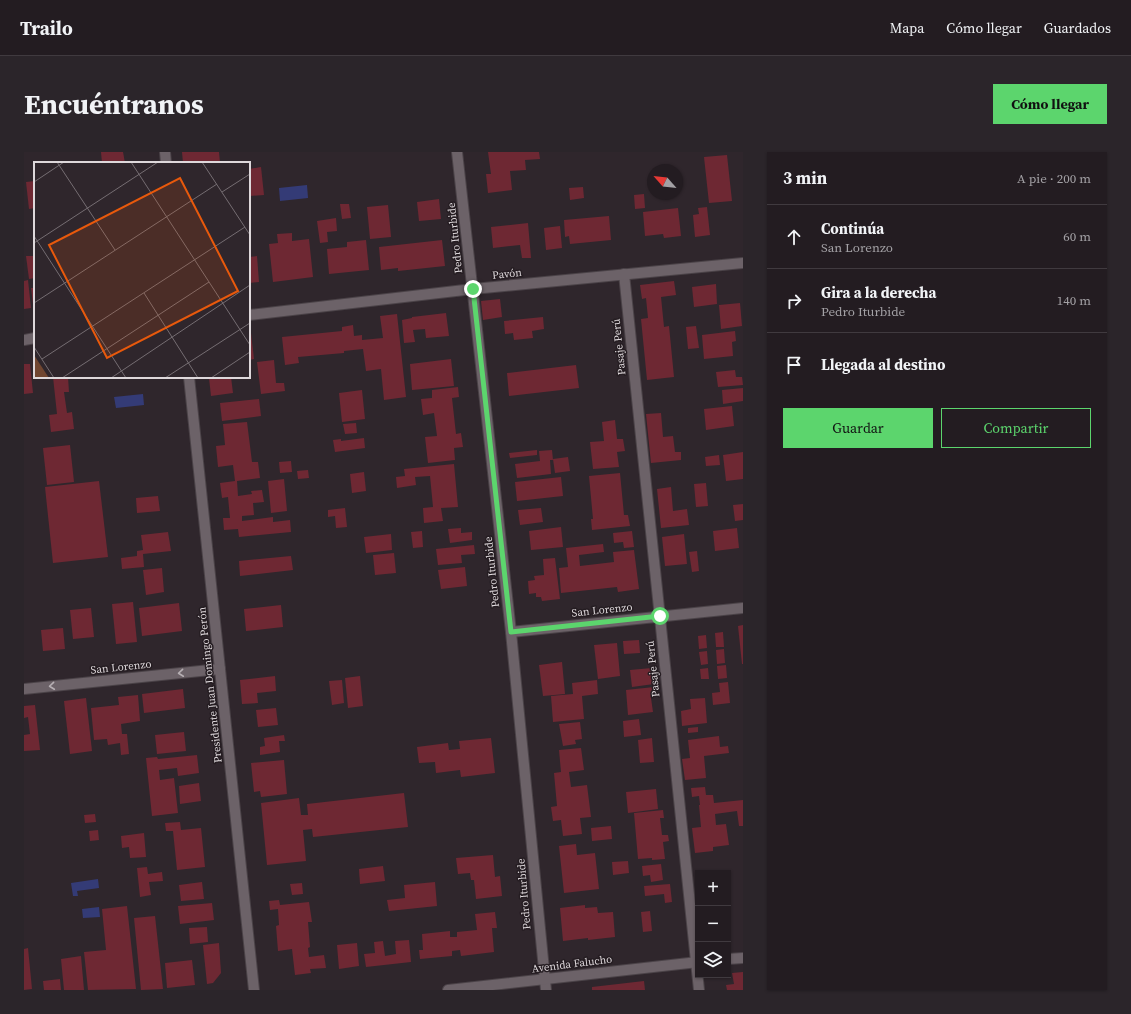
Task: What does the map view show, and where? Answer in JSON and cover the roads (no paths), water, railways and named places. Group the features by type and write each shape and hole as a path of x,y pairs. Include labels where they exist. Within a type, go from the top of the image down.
{"street":[{"path":"165,152 166,162"},
{"name":"Pedro Iturbide","path":"457,152 511,632 545,985"},
{"name":"Pavón","path":"250,315 473,289 743,263"},
{"name":"Pasaje Perú","path":"624,274 695,943"},
{"path":"24,340 34,338"},
{"name":"Presidente Juan Domingo Perón","path":"189,378 254,990"},
{"name":"San Lorenzo","path":"511,632 743,608"},
{"name":"San Lorenzo","path":"24,689 220,669"},
{"path":"731,959 743,958"},
{"name":"Avenida Falucho","path":"448,990 545,985 695,962"},
{"name":"Pasaje Perú","path":"698,978 699,990"}],"water":[{"path":"307,185 308,198 280,201 279,188"},
{"path":"143,394 144,405 116,408 114,397"},
{"path":"98,879 99,888 77,891 78,896 73,896 71,883"},
{"path":"99,907 100,917 83,918 82,909"}]}
